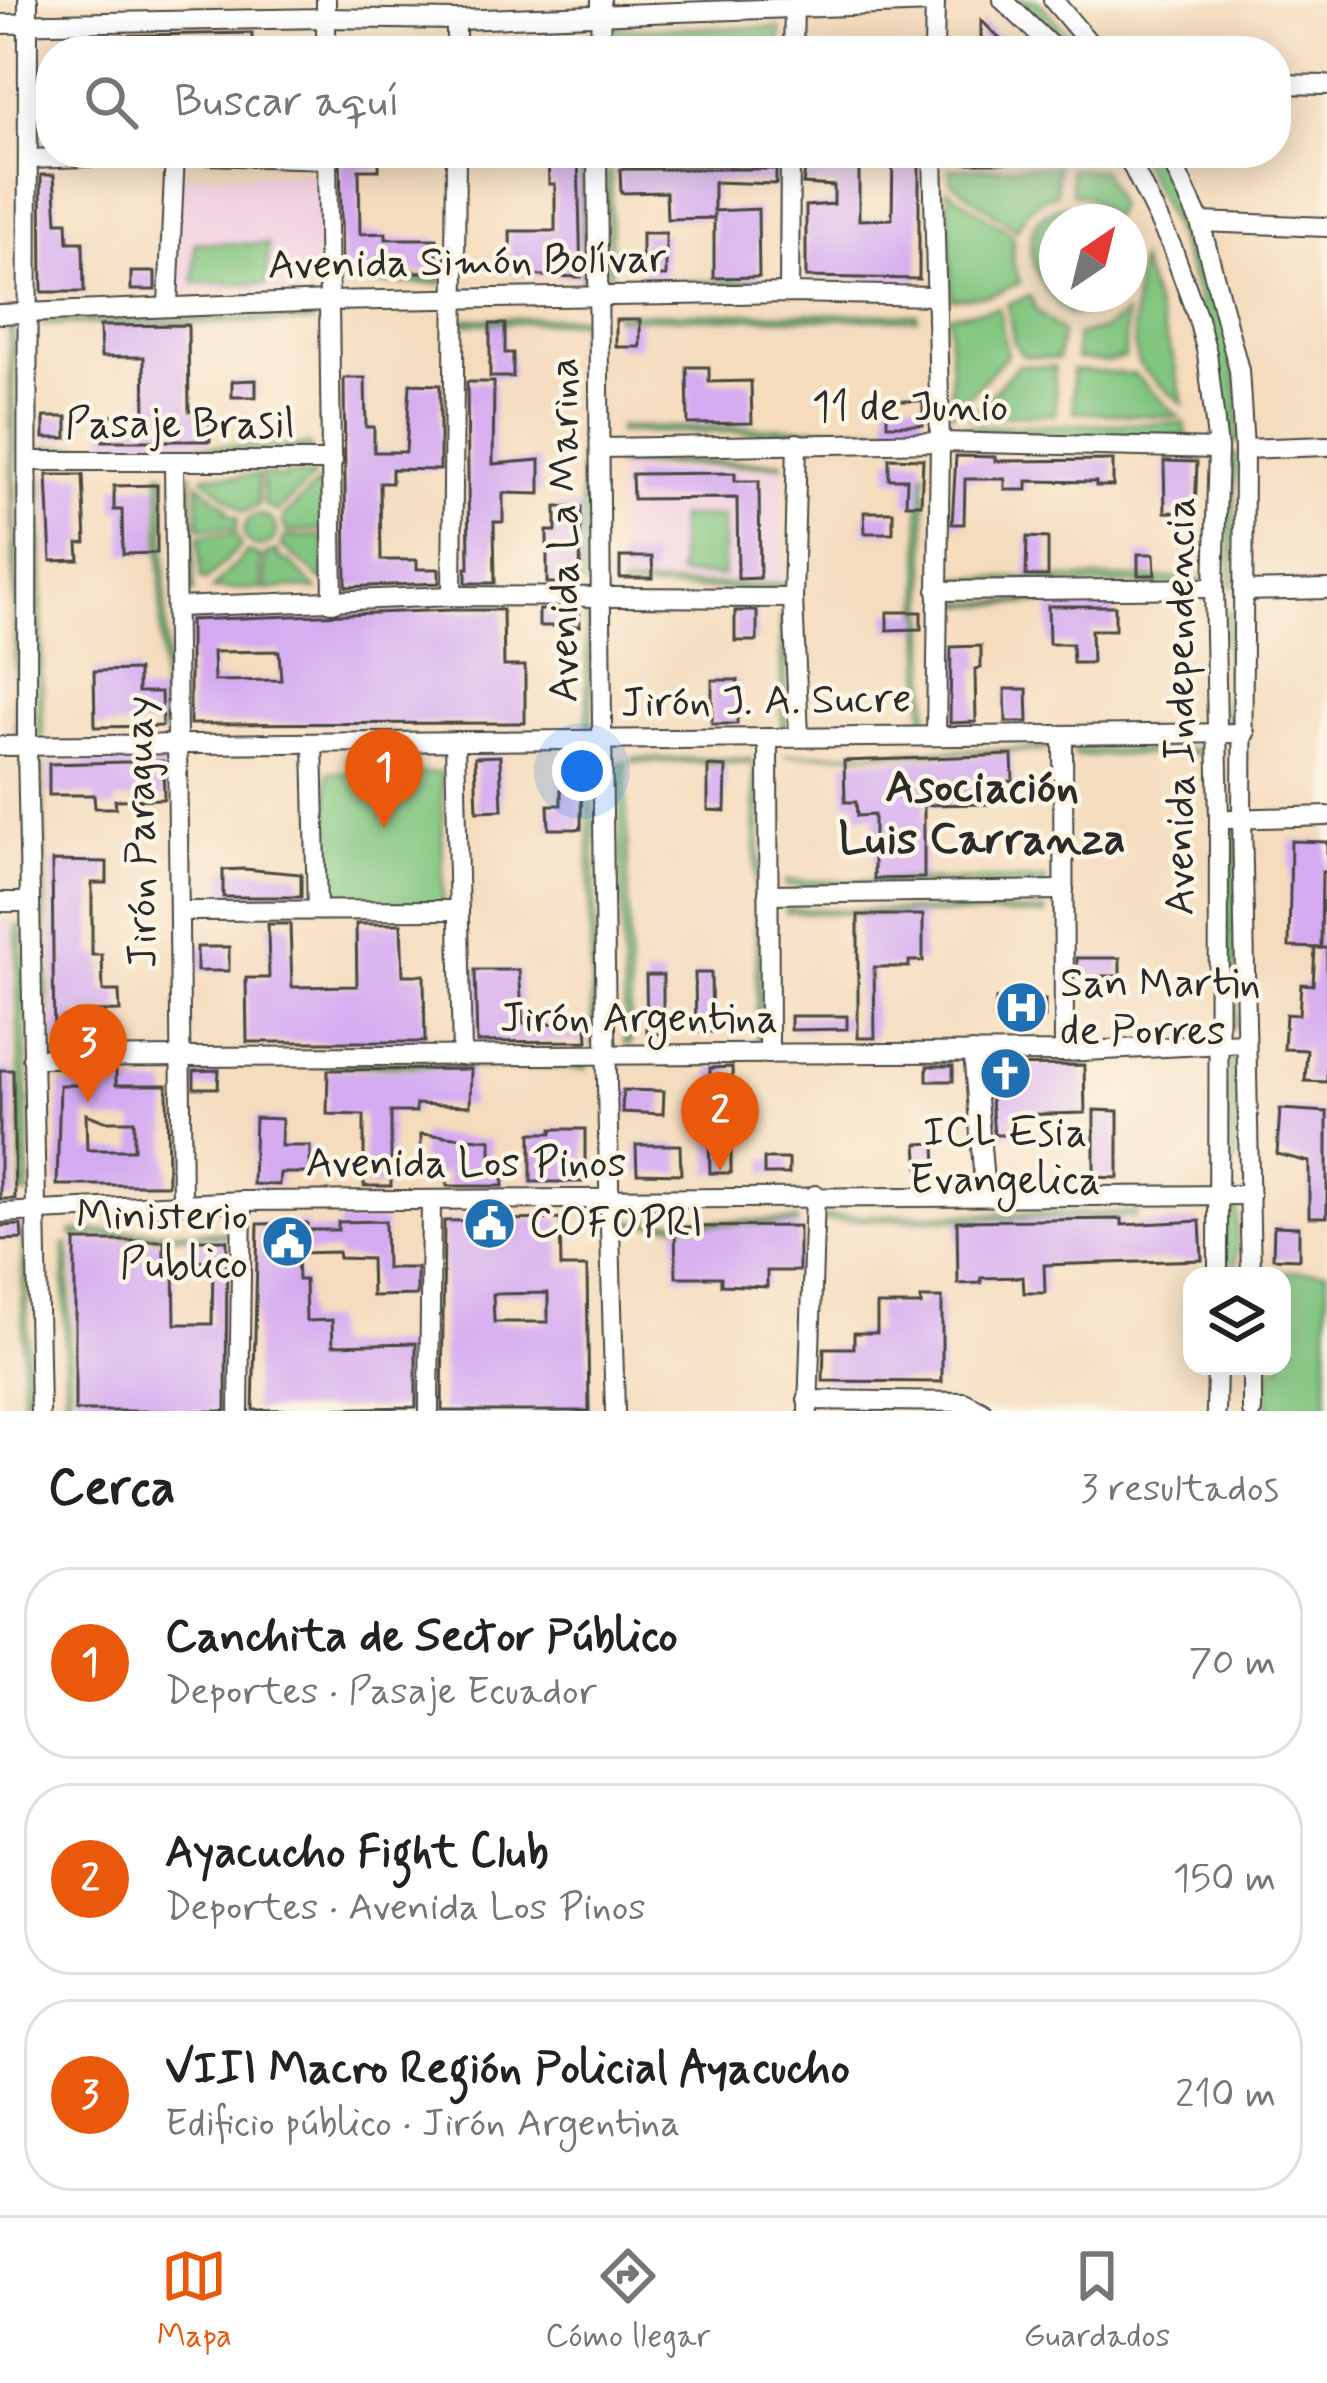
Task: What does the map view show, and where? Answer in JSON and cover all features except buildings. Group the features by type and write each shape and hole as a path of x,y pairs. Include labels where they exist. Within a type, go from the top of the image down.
{"street":[{"path":"28,0 27,746 40,1411"},
{"path":"1003,0 1040,36"},
{"path":"0,24 326,9 456,20 600,6 934,2 934,36"},
{"path":"1060,2 1085,36"},
{"path":"599,36 600,6"},
{"path":"793,36 794,7"},
{"path":"456,20 456,36"},
{"path":"1291,84 1327,85"},
{"path":"28,159 36,159"},
{"path":"168,304 174,168"},
{"path":"327,168 333,603"},
{"path":"452,596 456,168"},
{"name":"Avenida La Marina","path":"598,168 599,595 615,1411"},
{"path":"789,292 790,168"},
{"path":"933,168 940,442 936,736"},
{"name":"Avenida Independencia","path":"1133,168 1172,247 1198,319 1207,353 1218,449 1214,588 1218,1267"},
{"name":"Avenida Independencia","path":"1175,168 1200,222 1239,370 1244,449 1242,818 1251,1267"},
{"path":"1200,222 1327,226"},
{"name":"Avenida Simón Bolívar","path":"0,314 168,304 789,292 935,296"},
{"path":"796,442 793,598 799,737"},
{"name":"11 de Junio","path":"602,448 940,442 1218,449"},
{"path":"1244,449 1327,446"},
{"name":"Pasaje Brasil","path":"28,461 333,461"},
{"name":"Jirón Paraguay","path":"174,461 182,1202"},
{"path":"937,591 1214,588"},
{"path":"1243,591 1327,589"},
{"path":"176,607 452,596 793,598"},
{"name":"Jirón J. A. Sucre","path":"0,746 1245,733"},
{"path":"1064,735 1064,1052"},
{"path":"768,738 769,1054"},
{"path":"455,741 462,1056"},
{"path":"313,743 317,910"},
{"path":"1219,820 1327,816"},
{"path":"768,894 1064,890"},
{"path":"0,902 29,902"},
{"path":"179,911 459,910"},
{"path":"1217,945 1244,944"},
{"name":"Jirón Argentina","path":"32,1058 1064,1052 1245,1043"},
{"path":"974,1052 986,1194"},
{"path":"815,1195 807,1405 964,1402 982,1411"},
{"name":"Avenida Los Pinos","path":"0,1213 242,1201 1250,1195"},
{"path":"239,1411 242,1201"},
{"path":"429,1411 431,1202"},
{"path":"1216,1411 1217,1375"},
{"path":"1252,1375 1252,1411"}],"shaded area":[{"path":"317,174 318,291 180,292 178,175"},
{"path":"617,468 783,468 783,582 617,582"},
{"path":"0,920 13,920 15,1192 0,1192"}],"green space":[{"path":"1018,0 1037,0 1070,36 1056,36"},
{"path":"613,28 780,28 780,36 613,36"},
{"path":"581,168 585,168 586,289 582,290"},
{"path":"1057,168 1056,194 1032,207 1017,230 951,182 949,169"},
{"path":"1144,168 1162,168 1218,298 1233,359 1238,444 1229,437 1215,361 1184,256"},
{"path":"1070,169 1102,170 1117,204 1096,204 1072,193"},
{"path":"606,172 611,172 612,290 607,290"},
{"path":"947,189 1013,235 1013,261 1020,283 991,295 952,299"},
{"path":"1039,221 1039,276 1031,239"},
{"path":"195,243 268,244 267,284 194,283"},
{"path":"444,278 444,283 345,285 345,279"},
{"path":"618,281 778,281 778,287 618,287"},
{"path":"1147,281 1174,360 1183,404 1140,365 1134,314 1147,312"},
{"path":"1030,296 1036,310 1062,332 1058,359 1023,356 1014,344 1007,304"},
{"path":"999,308 1007,355 952,414 949,315"},
{"path":"615,313 917,314 917,319 615,318"},
{"path":"1126,314 1125,357 1107,362 1076,359 1076,335 1104,329"},
{"path":"314,317 314,322 42,325 42,321"},
{"path":"580,317 581,322 465,324 465,319"},
{"path":"581,326 589,326 589,586 581,586"},
{"path":"9,328 13,328 19,736 16,736"},
{"path":"1018,365 1054,367 1056,414 970,417"},
{"path":"1072,370 1134,374 1179,417 1074,412"},
{"path":"1185,423 1187,436 955,432 957,426"},
{"path":"619,427 925,428 925,433 618,432"},
{"path":"310,445 311,450 44,452 43,447"},
{"path":"1233,453 1234,588 1230,584 1229,457"},
{"path":"616,461 782,462 782,465 616,465"},
{"path":"159,472 164,472 167,734 162,734"},
{"path":"919,472 925,472 928,732 923,732"},
{"path":"187,473 192,474 194,592 189,592"},
{"path":"35,474 41,474 43,736 38,736"},
{"path":"258,474 258,506 244,512 203,477"},
{"path":"262,474 314,477 277,512 264,505"},
{"path":"319,482 325,530 286,532 282,518"},
{"path":"198,483 238,518 236,530 199,528"},
{"path":"260,515 271,520 276,531 271,542 260,547 249,542 244,531 249,520"},
{"path":"679,517 723,517 723,576 679,575"},
{"path":"236,534 241,546 206,580 201,579 199,536"},
{"path":"325,536 323,581 281,545 285,537"},
{"path":"277,550 317,590 266,590 265,555"},
{"path":"247,552 260,556 262,589 212,589"},
{"path":"946,578 1201,578 1201,584 946,585"},
{"path":"784,584 783,589 621,589 621,585"},
{"path":"1199,600 949,606 949,603"},
{"path":"1235,612 1231,725 1227,721 1225,614"},
{"path":"586,616 591,616 592,726 587,726"},
{"path":"780,617 785,617 787,729 782,729"},
{"path":"1046,748 1046,751 784,755"},
{"path":"1196,749 1196,754 1074,756 1074,751"},
{"path":"633,758 751,759 751,763 633,762"},
{"path":"626,762 631,1044 625,1043 619,763"},
{"path":"587,763 593,763 597,1045 592,1045"},
{"path":"37,766 43,766 49,1042 43,1042"},
{"path":"754,766 759,766 761,1042 757,1042"},
{"path":"328,773 442,773 443,905 329,905"},
{"path":"1227,829 1238,830 1236,1024 1230,1030"},
{"path":"1045,879 1045,885 786,886 785,881"},
{"path":"786,909 1046,911 1046,915 786,913"},
{"path":"16,926 23,926 29,1194 22,1194"},
{"path":"1230,1055 1237,1060 1236,1162 1230,1167 1226,1164"},
{"path":"192,1059 586,1064 586,1069 192,1063"},
{"path":"1230,1203 1237,1208 1236,1267 1225,1267 1225,1207"},
{"path":"1136,1212 1136,1217 825,1221 825,1216"},
{"path":"797,1220 797,1224 623,1225 623,1221"},
{"path":"22,1229 27,1229 28,1411 23,1411"},
{"path":"72,1231 227,1232 227,1236 72,1236"},
{"path":"64,1245 69,1245 70,1411 65,1411"},
{"path":"1327,1271 1327,1411 1268,1411 1268,1375 1291,1375 1291,1272"}],"place":[{"name":"Canchita de Sector Público","path":"384,828"},
{"name":"San Martin de Porres","path":"1021,1008"},
{"name":"ICL Esia Evangelica","path":"1005,1074"},
{"name":"VIII Macro Región Policial Ayacucho","path":"88,1103"},
{"name":"Ayacucho Fight Club","path":"720,1171"},
{"name":"COFOPRI","path":"490,1224"},
{"name":"Ministerio Publico","path":"287,1241"}],"district":[{"name":"Asociación Luis Carranza","path":"982,814"}]}
